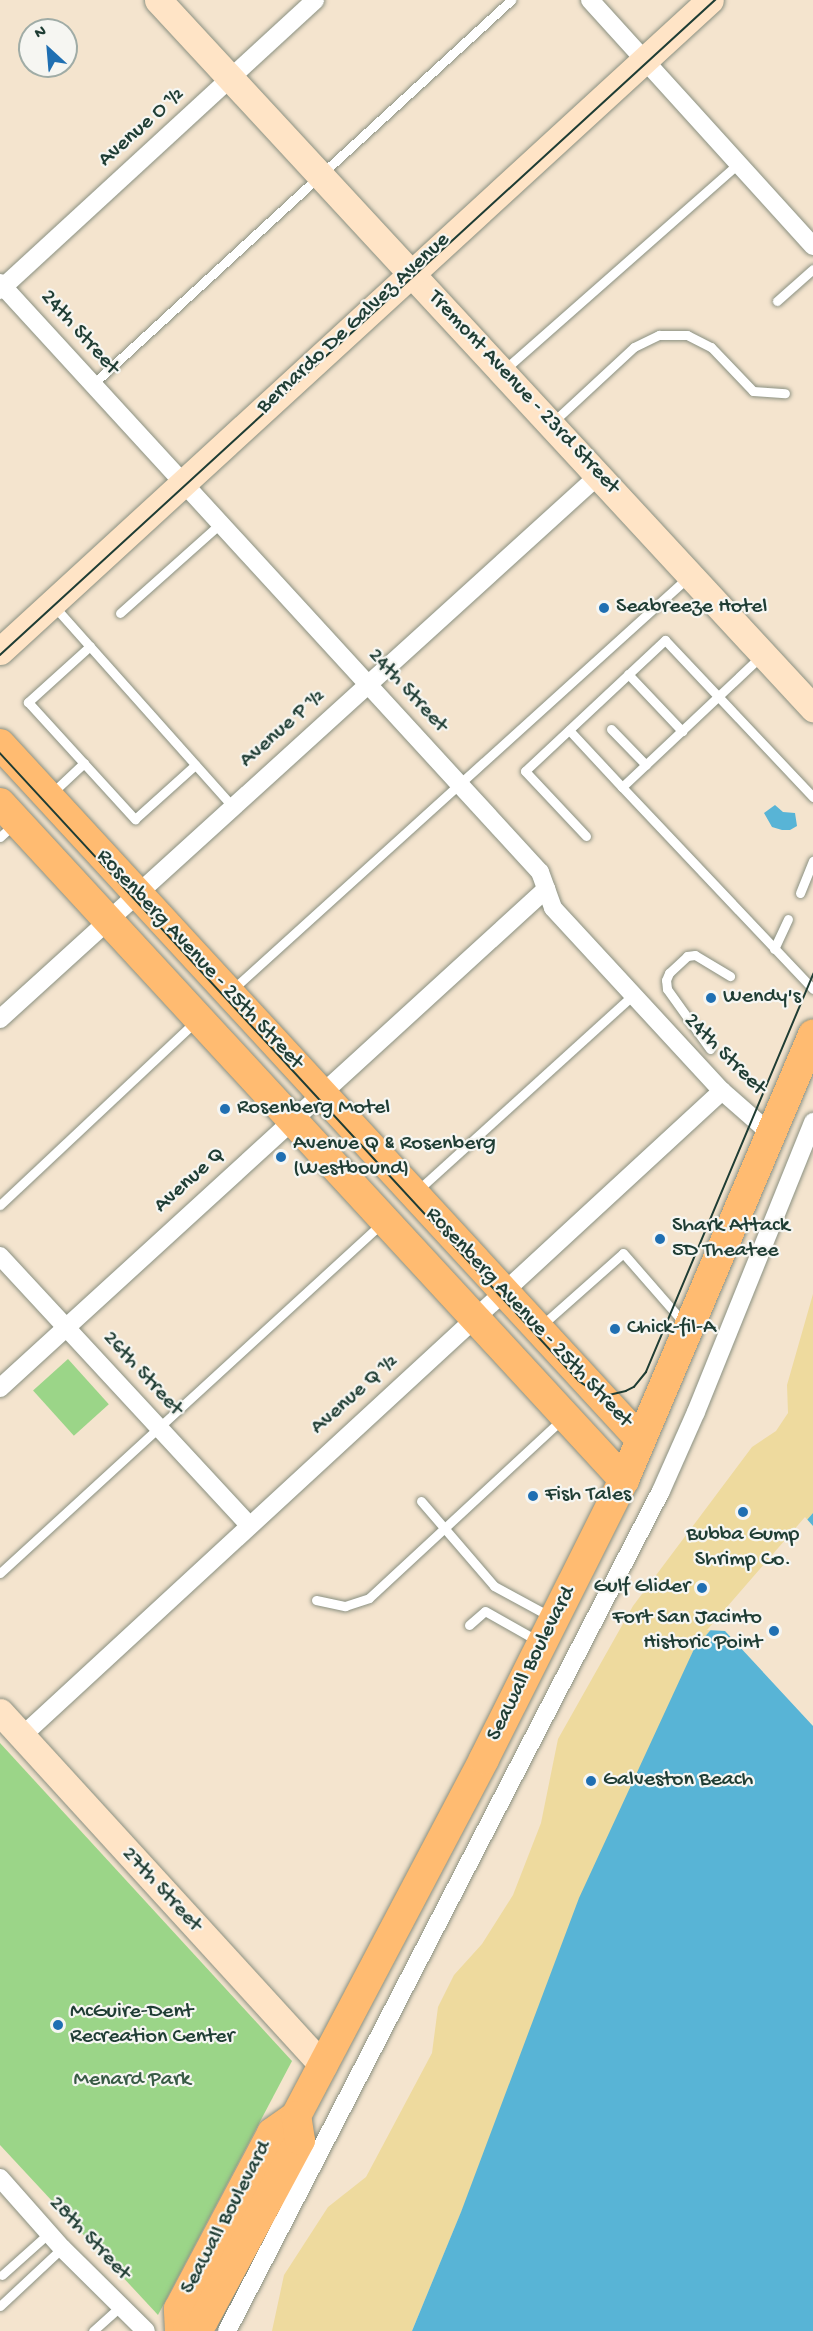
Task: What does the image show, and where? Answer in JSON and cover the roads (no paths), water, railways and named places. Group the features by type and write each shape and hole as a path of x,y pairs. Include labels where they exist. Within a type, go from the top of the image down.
{"main road":[{"name":"Rosenberg Avenue - 25th Street","path":"0,744 641,1440"},
{"name":"Rosenberg Avenue - 25th Street","path":"6,820 108,918 476,1318 564,1418 624,1480"},
{"name":"Seawall Boulevard","path":"180,2331 179,2309 272,2133 296,2116 323,2066 549,1631 624,1480 690,1329 813,1034"},
{"name":"Seawall Boulevard","path":"188,2331 203,2322 300,2140 296,2116"}],"street":[{"name":"Tremont Avenue - 23rd Street","path":"158,0 813,708"},
{"name":"Avenue O ½","path":"1,286 231,79 315,0"},
{"path":"590,0 813,246"},
{"name":"Bernardo De Galvez Avenue","path":"0,651 710,0"},
{"name":"24th Street","path":"1,286 540,872 553,908 722,1091 771,1134"},
{"name":"Avenue P ½","path":"0,1019 108,918 599,475"},
{"name":"Avenue Q","path":"0,1388 291,1119 546,889"},
{"name":"Avenue Q ½","path":"22,1736 722,1091"},
{"path":"227,2331 661,1491 696,1412 813,1122"},
{"name":"26th Street","path":"0,1256 249,1525"},
{"name":"27th Street","path":"0,1712 323,2066"},
{"name":"28th Street","path":"0,2178 62,2248 146,2331"}],"lane":[{"path":"93,384 511,0"},
{"path":"502,371 739,163"},
{"path":"777,301 813,269"},
{"path":"551,423 634,347 659,335 687,335 711,347 753,391 785,393"},
{"path":"120,613 220,524"},
{"path":"229,993 690,575"},
{"path":"52,603 233,807"},
{"path":"586,836 525,771 665,640 813,797"},
{"path":"90,646 28,702 135,819 195,765"},
{"path":"622,787 763,654"},
{"path":"628,674 682,731"},
{"path":"611,729 646,765"},
{"path":"569,730 813,989"},
{"path":"48,796 84,763"},
{"path":"801,893 813,861"},
{"path":"774,949 788,919"},
{"path":"710,1049 667,989 666,980 669,973 687,956 695,955 730,976"},
{"path":"414,1194 633,994"},
{"path":"0,1205 200,1018"},
{"path":"0,1573 386,1220"},
{"path":"538,1329 623,1253 690,1329"},
{"path":"316,1600 345,1606 369,1598 564,1418"},
{"path":"421,1501 494,1587 549,1631"},
{"path":"470,1626 485,1611 549,1631"},
{"path":"2,2275 49,2233"},
{"path":"0,2306 62,2248"},
{"path":"93,2331 121,2306"}],"water":[{"path":"775,805 783,812 795,813 797,826 790,830 772,827 764,813"},
{"path":"813,1513 813,2331 412,2331 461,2212 579,1898 694,1649"}],"tram line":[{"path":"0,655 715,0"},
{"path":"0,753 579,1381 599,1394 609,1395 626,1391 634,1387 646,1372 813,974"}],"place":[{"name":"Seabreeze Hotel","path":"604,608"},
{"name":"Wendy's","path":"711,998"},
{"name":"Rosenberg Motel","path":"225,1109"},
{"name":"Avenue Q & Rosenberg (Westbound)","path":"281,1157"},
{"name":"Shark Attack 5D Theatee","path":"660,1239"},
{"name":"Chick-fil-A","path":"615,1329"},
{"name":"Fish Tales","path":"533,1496"},
{"name":"Bubba Gump Shrimp Co.","path":"743,1512"},
{"name":"Gulf Glider","path":"702,1588"},
{"name":"Fort San Jacinto Historic Point","path":"774,1631"},
{"name":"Galveston Beach","path":"591,1781"},
{"name":"McGuire-Dent Recreation Center","path":"58,2025"}],"park label":[{"name":"Menard Park","path":"132,2081"}]}
